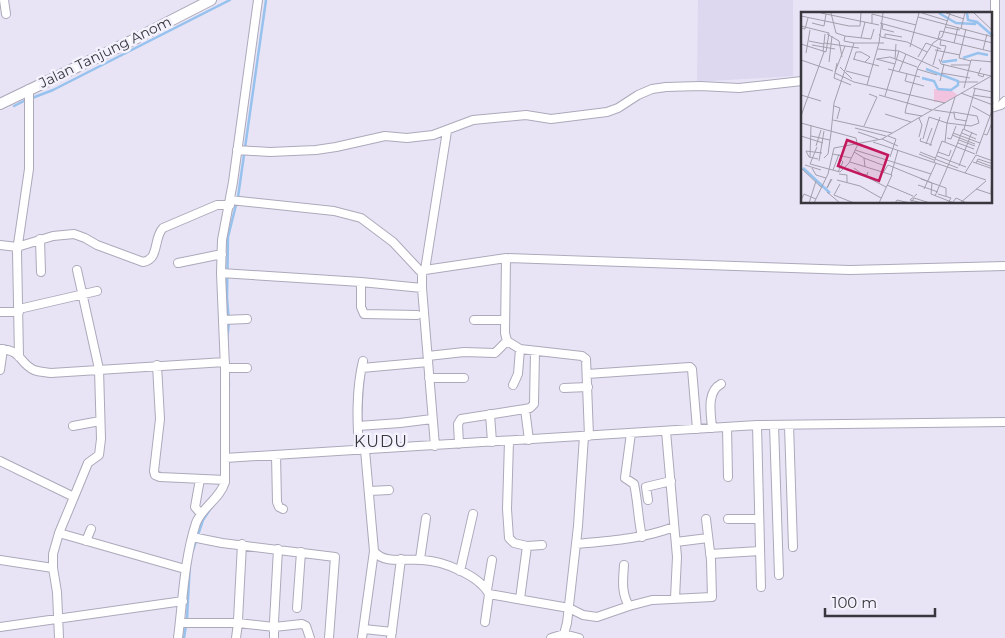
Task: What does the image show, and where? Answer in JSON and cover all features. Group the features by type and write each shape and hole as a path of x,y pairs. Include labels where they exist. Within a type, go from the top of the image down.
{"main road":[{"name":"Jalan Tanjung Anom","path":"0,104 29,96 211,0"}],"street":[{"path":"4,0 6,14"},
{"path":"178,638 184,623 185,569 201,514 220,492 225,480 227,458 227,320 226,274 222,254 222,240 233,202 241,151 258,0"},
{"path":"995,0 996,99"},
{"path":"241,151 316,150 385,136 418,138 447,131 462,123 473,120 526,115 550,118 607,112 652,89 666,87 739,88 801,81"},
{"path":"20,357 18,246 29,169 29,96"},
{"path":"992,108 1001,105 1005,100"},
{"path":"434,446 422,288 447,131"},
{"path":"0,245 18,246 40,239 74,234 97,245 143,262 151,259 159,234 163,228 217,205 233,202 334,211 361,218 393,242 424,272"},
{"path":"40,239 41,272"},
{"path":"178,263 222,254"},
{"path":"424,272 506,258 850,270 1005,266"},
{"path":"506,258 505,320 507,341"},
{"path":"60,638 53,554 59,533 88,464 99,455 101,439 99,369 77,270"},
{"path":"226,274 361,282 422,288"},
{"path":"361,282 361,308 364,314 417,315"},
{"path":"0,312 19,310 97,291"},
{"path":"227,320 238,321 247,319"},
{"path":"474,320 505,320"},
{"path":"362,638 374,551 370,491 358,426 358,398 362,365 428,359 464,352 495,353 507,341"},
{"path":"507,341 520,349 585,357 588,387 587,436 576,544 564,634"},
{"path":"0,370 1,349 13,351 32,369 40,372 157,365 247,368"},
{"path":"513,384 518,374 520,349"},
{"path":"459,444 459,422 461,419 530,408 534,404 535,351"},
{"path":"157,365 160,419 155,475 160,477 225,480"},
{"path":"587,374 692,367 698,429"},
{"path":"429,378 464,378"},
{"path":"712,428 712,394 714,389 721,384"},
{"path":"564,388 588,387"},
{"path":"525,409 529,440"},
{"path":"490,414 492,442"},
{"path":"358,426 432,419"},
{"path":"73,426 100,421"},
{"path":"227,458 757,425 1005,422"},
{"path":"757,425 761,586"},
{"path":"774,425 779,575"},
{"path":"789,425 793,547"},
{"path":"727,427 728,477"},
{"path":"666,431 677,557 675,598"},
{"path":"631,433 626,478 633,482 642,537"},
{"path":"509,441 507,509 509,538 514,543 527,546 542,545"},
{"path":"276,455 276,497 278,504 283,509"},
{"path":"0,461 74,497"},
{"path":"200,479 196,507 201,514"},
{"path":"635,491 671,481"},
{"path":"646,487 648,500"},
{"path":"370,491 388,490"},
{"path":"460,571 473,514"},
{"path":"420,559 426,518"},
{"path":"728,519 759,518"},
{"path":"374,551 381,557 420,559 447,566 472,577 488,592 568,608 597,617 652,600 712,597 706,519"},
{"path":"576,544 642,537 674,527"},
{"path":"86,541 92,529"},
{"path":"59,533 185,569"},
{"path":"195,538 335,557 329,638"},
{"path":"676,542 708,538"},
{"path":"236,638 242,544"},
{"path":"520,599 527,546"},
{"path":"274,638 278,549"},
{"path":"710,554 760,551"},
{"path":"297,608 301,552"},
{"path":"364,628 392,635 401,559"},
{"path":"0,560 53,568"},
{"path":"485,622 492,560"},
{"path":"624,565 622,588 623,595 629,606"},
{"path":"0,627 183,601"},
{"path":"184,623 238,621 274,625 304,624 310,638"},
{"path":"551,638 564,634 579,638"}],"shaded area":[{"path":"698,0 793,0 793,76 697,82"}],"waterway":[{"path":"32,98 53,90 230,0"},
{"path":"229,386 227,340 229,322 227,298 228,237 238,197 266,0"},
{"path":"14,106 26,100"},
{"path":"193,550 203,520 213,505"},
{"path":"184,638 190,562"}],"district":[{"name":"KUDU","path":"381,441"}]}
